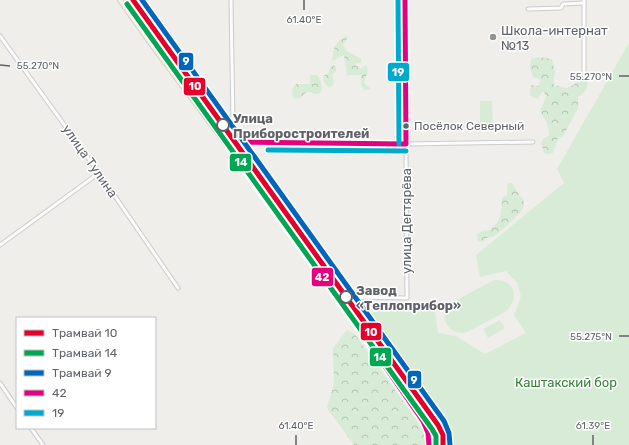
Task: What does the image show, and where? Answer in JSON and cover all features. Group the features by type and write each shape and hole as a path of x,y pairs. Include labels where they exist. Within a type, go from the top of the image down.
{"main road":[{"path":"120,0 348,313 423,421 428,432 430,440 429,445"}],"street":[{"path":"231,0 233,125 234,132 241,142"},
{"name":"улица Дегтярёва","path":"241,142 350,297 407,298 405,0"},
{"path":"528,9 561,8 563,4 584,1 584,76"},
{"name":"улица Тулина","path":"0,36 99,173 178,288"},
{"path":"229,148 235,142 406,144 534,142"},
{"path":"0,245 99,173"},
{"path":"0,383 16,407"},
{"path":"32,429 43,445"}],"green space":[{"path":"345,36 348,37 343,45 347,51 361,59 361,63 355,64 360,69 366,65 368,70 364,83 370,89 364,90 361,84 361,75 347,75 344,55 332,61 335,46"},
{"name":"Каштакский бор","path":"629,43 629,445 446,445 446,416 368,313 434,302 438,333 456,336 485,354 526,333 514,315 521,296 517,283 506,271 480,277 476,255 564,183 557,169"},
{"path":"539,57 552,59 555,72 554,85 566,88 572,86 581,79 588,79 586,90 578,97 578,108 574,116 563,136 558,138 553,153 549,154 544,153 541,143 544,138 549,136 547,123 540,112 546,97 544,92 542,92 538,99 530,96 531,85 538,86 541,80 533,77 530,67 531,59"},
{"path":"331,65 336,67 336,71 332,75 334,82 329,88 324,82 323,76 328,74"},
{"path":"310,75 317,75 322,87 321,92 315,94 308,92 301,98 293,99 292,89 296,84 310,84"},
{"path":"480,101 492,101 493,128 480,129"},
{"path":"508,183 512,183 520,196 523,198 523,208 511,222 493,237 487,238 483,242 478,241 477,235 482,231 490,230 498,222 501,214 502,198 507,195"},
{"path":"494,280 507,283 511,287 514,296 510,307 505,312 465,333 458,332 449,327 446,323 445,313 451,303"},
{"path":"500,320 505,328 488,338 483,329"},
{"path":"347,330 355,334 425,432 425,445 354,445 327,408 334,383 333,348"}],"tram line":[{"name":"10","path":"133,0 438,425 443,435 443,445"},
{"name":"9","path":"142,0 444,421 449,433 450,445"},
{"name":"14","path":"127,4 432,429 436,436 436,444"}],"transit line":[{"name":"19","path":"398,0 399,144"},
{"name":"42","path":"405,0 406,144 235,142 229,148 348,313 423,421 428,433 429,445"},
{"name":"19","path":"268,150 406,151"}],"place":[{"name":"Школа-интернат №13","path":"493,37"},
{"name":"Улица Приборостроителей","path":"223,125"},
{"name":"Посёлок Северный","path":"406,126"},
{"name":"Завод «Теплоприбор»","path":"346,297"}]}
